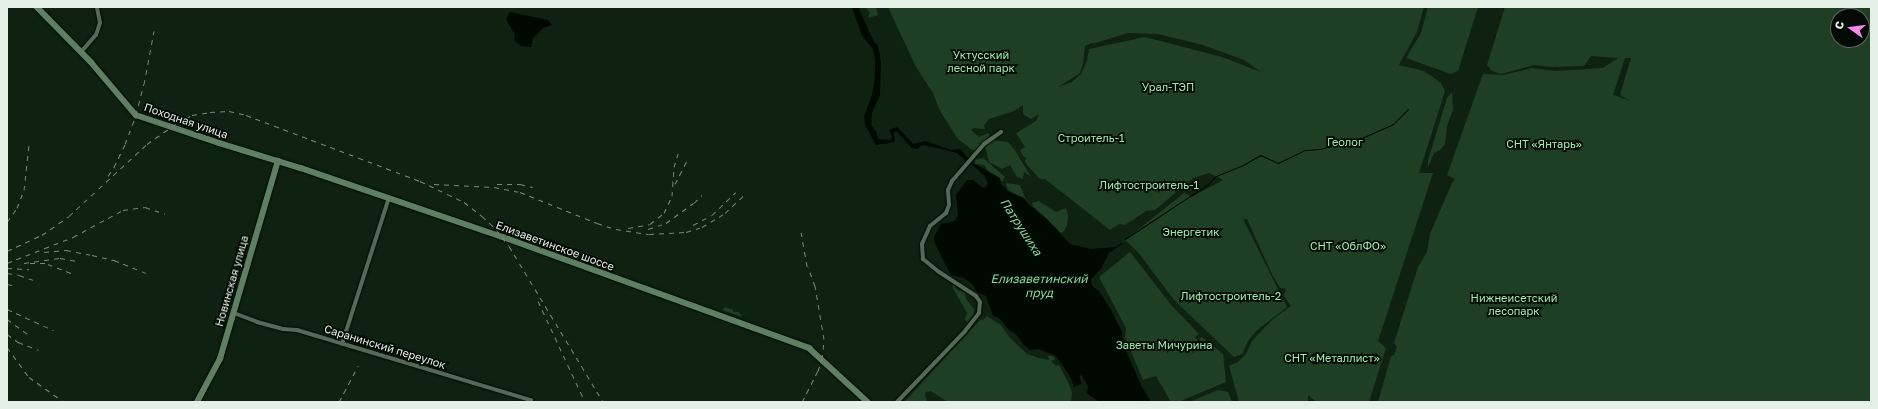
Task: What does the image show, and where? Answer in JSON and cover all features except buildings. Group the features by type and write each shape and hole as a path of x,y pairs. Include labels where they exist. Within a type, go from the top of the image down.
{"main road":[{"name":"Походная улица","path":"37,7 81,52 136,115 278,161"},
{"name":"Елизаветинское шоссе","path":"278,161 389,198 707,310 809,348 868,402"},
{"name":"Новинская улица","path":"197,402 220,359 278,161"}],"street":[{"path":"81,52 96,35 100,23 97,7"},
{"path":"897,402 965,330 979,313 980,302 976,296 938,272 923,259 922,244 930,226 946,213 949,206 948,190 952,181 984,144 1001,132"},
{"path":"342,344 389,198"},
{"name":"Саранинский переулок","path":"234,313 277,327 297,330 531,401"}],"green space":[{"path":"865,7 876,7 878,15 868,18 870,12"},
{"path":"888,7 1424,7 1417,32 1399,65 1424,71 1441,83 1445,91 1419,173 1433,173 1378,341 1386,348 1369,402 1317,402 1308,395 1308,402 1239,402 1229,366 1238,362 1246,354 1252,341 1272,320 1291,306 1283,295 1286,291 1285,288 1280,288 1272,274 1247,219 1243,219 1287,307 1256,331 1248,341 1242,354 1234,357 1174,300 1138,252 1125,240 1184,193 1192,197 1223,180 1209,173 1193,178 1155,210 1146,211 1125,225 1119,224 1110,230 1045,179 1040,179 1027,165 1025,161 1026,158 1020,150 1025,147 1016,133 1036,121 1039,114 1031,119 1023,114 1023,105 1014,111 989,119 984,125 985,129 974,128 971,130 979,137 988,133 990,135 988,140 974,151 958,139 940,111 933,93 916,67","holes":["1128,33 1158,34 1203,45 1244,60 1261,72 1222,57 1145,37 1089,49 1087,61 1081,74 1072,82 1058,87 1080,73 1083,64 1085,46"]},
{"path":"1428,7 1478,7 1458,71 1451,74 1406,58 1421,33"},
{"name":"Нижнеисетский лесопарк","path":"1505,7 1871,7 1871,402 1378,402 1391,356 1394,355 1397,347 1394,343 1418,267 1427,252 1430,234 1452,183 1455,179 1484,193 1447,175 1483,74 1503,75 1532,68 1555,71 1603,68 1618,58 1591,56 1584,66 1551,67 1534,65 1501,74 1492,71 1487,65","holes":["1625,58 1631,58 1620,95 1631,101 1613,95"]},
{"path":"1452,92 1453,110 1447,126 1445,144 1440,150 1434,153 1428,167 1428,160 1447,98"},
{"path":"993,140 1008,142 1031,177 1024,172 1023,179 1017,177 1010,165 1002,169 989,162 985,146"},
{"path":"983,158 1005,177 1002,182 998,177 990,174 984,165 975,164 975,160"},
{"path":"1006,183 1020,185 1026,200 1008,190"},
{"path":"1039,201 1056,212 1066,208 1068,215 1067,225 1064,231 1061,233 1033,206 1032,203"},
{"name":"Заветы Мичурина","path":"1130,252 1172,306 1199,334 1195,337 1197,340 1202,337 1223,354 1226,382 1178,402 1171,402 1156,376 1143,380 1125,337 1126,328 1099,277"},
{"path":"954,284 956,289 965,293 966,299 974,309 974,314 967,323 965,319 967,313 952,286"},
{"path":"725,307 733,310 733,312 739,312 742,317 722,310"},
{"path":"987,316 1001,325 1009,337 1027,354 1049,360 1048,356 1053,356 1055,359 1051,361 1056,366 1059,365 1069,384 1072,393 1071,402 948,402 931,391 926,392 925,395 927,400 925,402 904,402 981,319 983,320"},
{"path":"1218,390 1228,392 1232,402 1189,402"}],"water":[{"path":"852,7 858,7 873,40 878,46 881,62 880,95 872,113 871,125 877,133 878,139 890,140 892,137 889,130 897,127 913,144 925,141 951,150 960,149 968,158 966,161 957,153 938,148 922,145 917,149 912,148 896,131 894,133 895,142 876,145 865,125 864,116 872,95 875,77 875,60 873,49 862,36"},
{"path":"510,12 548,20 552,25 543,28 533,38 531,47 521,46 514,40 515,35 506,19"},
{"name":"Елизаветинский пруд","path":"970,163 977,165 1000,178 1001,184 1009,192 1024,198 1028,204 1046,218 1070,244 1091,249 1117,247 1110,251 1101,269 1091,279 1092,286 1099,291 1111,310 1122,332 1123,344 1142,387 1151,402 1099,402 1087,393 1088,386 1081,374 1081,384 1074,387 1071,378 1056,356 1039,349 1030,350 999,318 993,316 986,296 977,292 973,285 964,278 951,275 935,244 934,237 941,224 955,221 958,216 956,195 967,180 973,180 983,188 988,184 985,176"}],"waterway":[{"path":"1125,239 1208,184 1216,176 1243,165 1260,155 1278,163 1305,150 1320,149 1364,137 1393,124 1408,109"},
{"path":"1110,251 1121,243"}],"railway":[{"path":"108,176 125,144 136,115 144,84 154,31"},
{"path":"7,251 42,235 69,216 147,144 177,123 192,115 210,112 229,111 246,115 420,181 464,202 482,216 496,229 509,246 603,402"},
{"path":"7,222 17,208 24,190 29,145"},
{"path":"628,228 650,224 664,213 672,196 674,167 678,154"},
{"path":"675,184 688,158"},
{"path":"434,184 494,187 520,192 597,223 616,229 649,234 686,232 702,227 725,213 743,196"},
{"path":"497,184 520,184 533,187"},
{"path":"693,225 712,215 736,192"},
{"path":"648,229 666,223 694,203 702,195"},
{"path":"7,263 73,237 123,210 145,207 165,214"},
{"path":"801,232 808,271"},
{"path":"44,252 66,250 92,255 114,260 148,274"},
{"path":"71,273 45,263 24,263 60,258 77,261"},
{"path":"802,402 818,371 822,359 824,339 815,286 808,267"},
{"path":"7,268 29,269"},
{"path":"7,273 19,275 36,281"},
{"path":"7,284 12,285"},
{"path":"538,301 585,402"},
{"path":"7,309 53,330"},
{"path":"7,319 29,335"},
{"path":"7,334 18,342 39,350"},
{"path":"7,347 29,377 64,402"},
{"path":"339,402 358,366"}],"park label":[{"name":"Уктусский лесной парк","path":"981,62"},
{"name":"Урал-ТЭП","path":"1168,87"},
{"name":"Строитель-1","path":"1091,138"},
{"name":"Геолог","path":"1345,142"},
{"name":"СНТ «Янтарь»","path":"1544,144"},
{"name":"Лифтостроитель-1","path":"1149,185"},
{"name":"Энергетик","path":"1191,232"},
{"name":"СНТ «ОблФО»","path":"1348,246"},
{"name":"Лифтостроитель-2","path":"1231,296"},
{"name":"СНТ «Металлист»","path":"1332,358"}],"water label":[{"name":"Патрушиха","path":"1021,227"}]}
